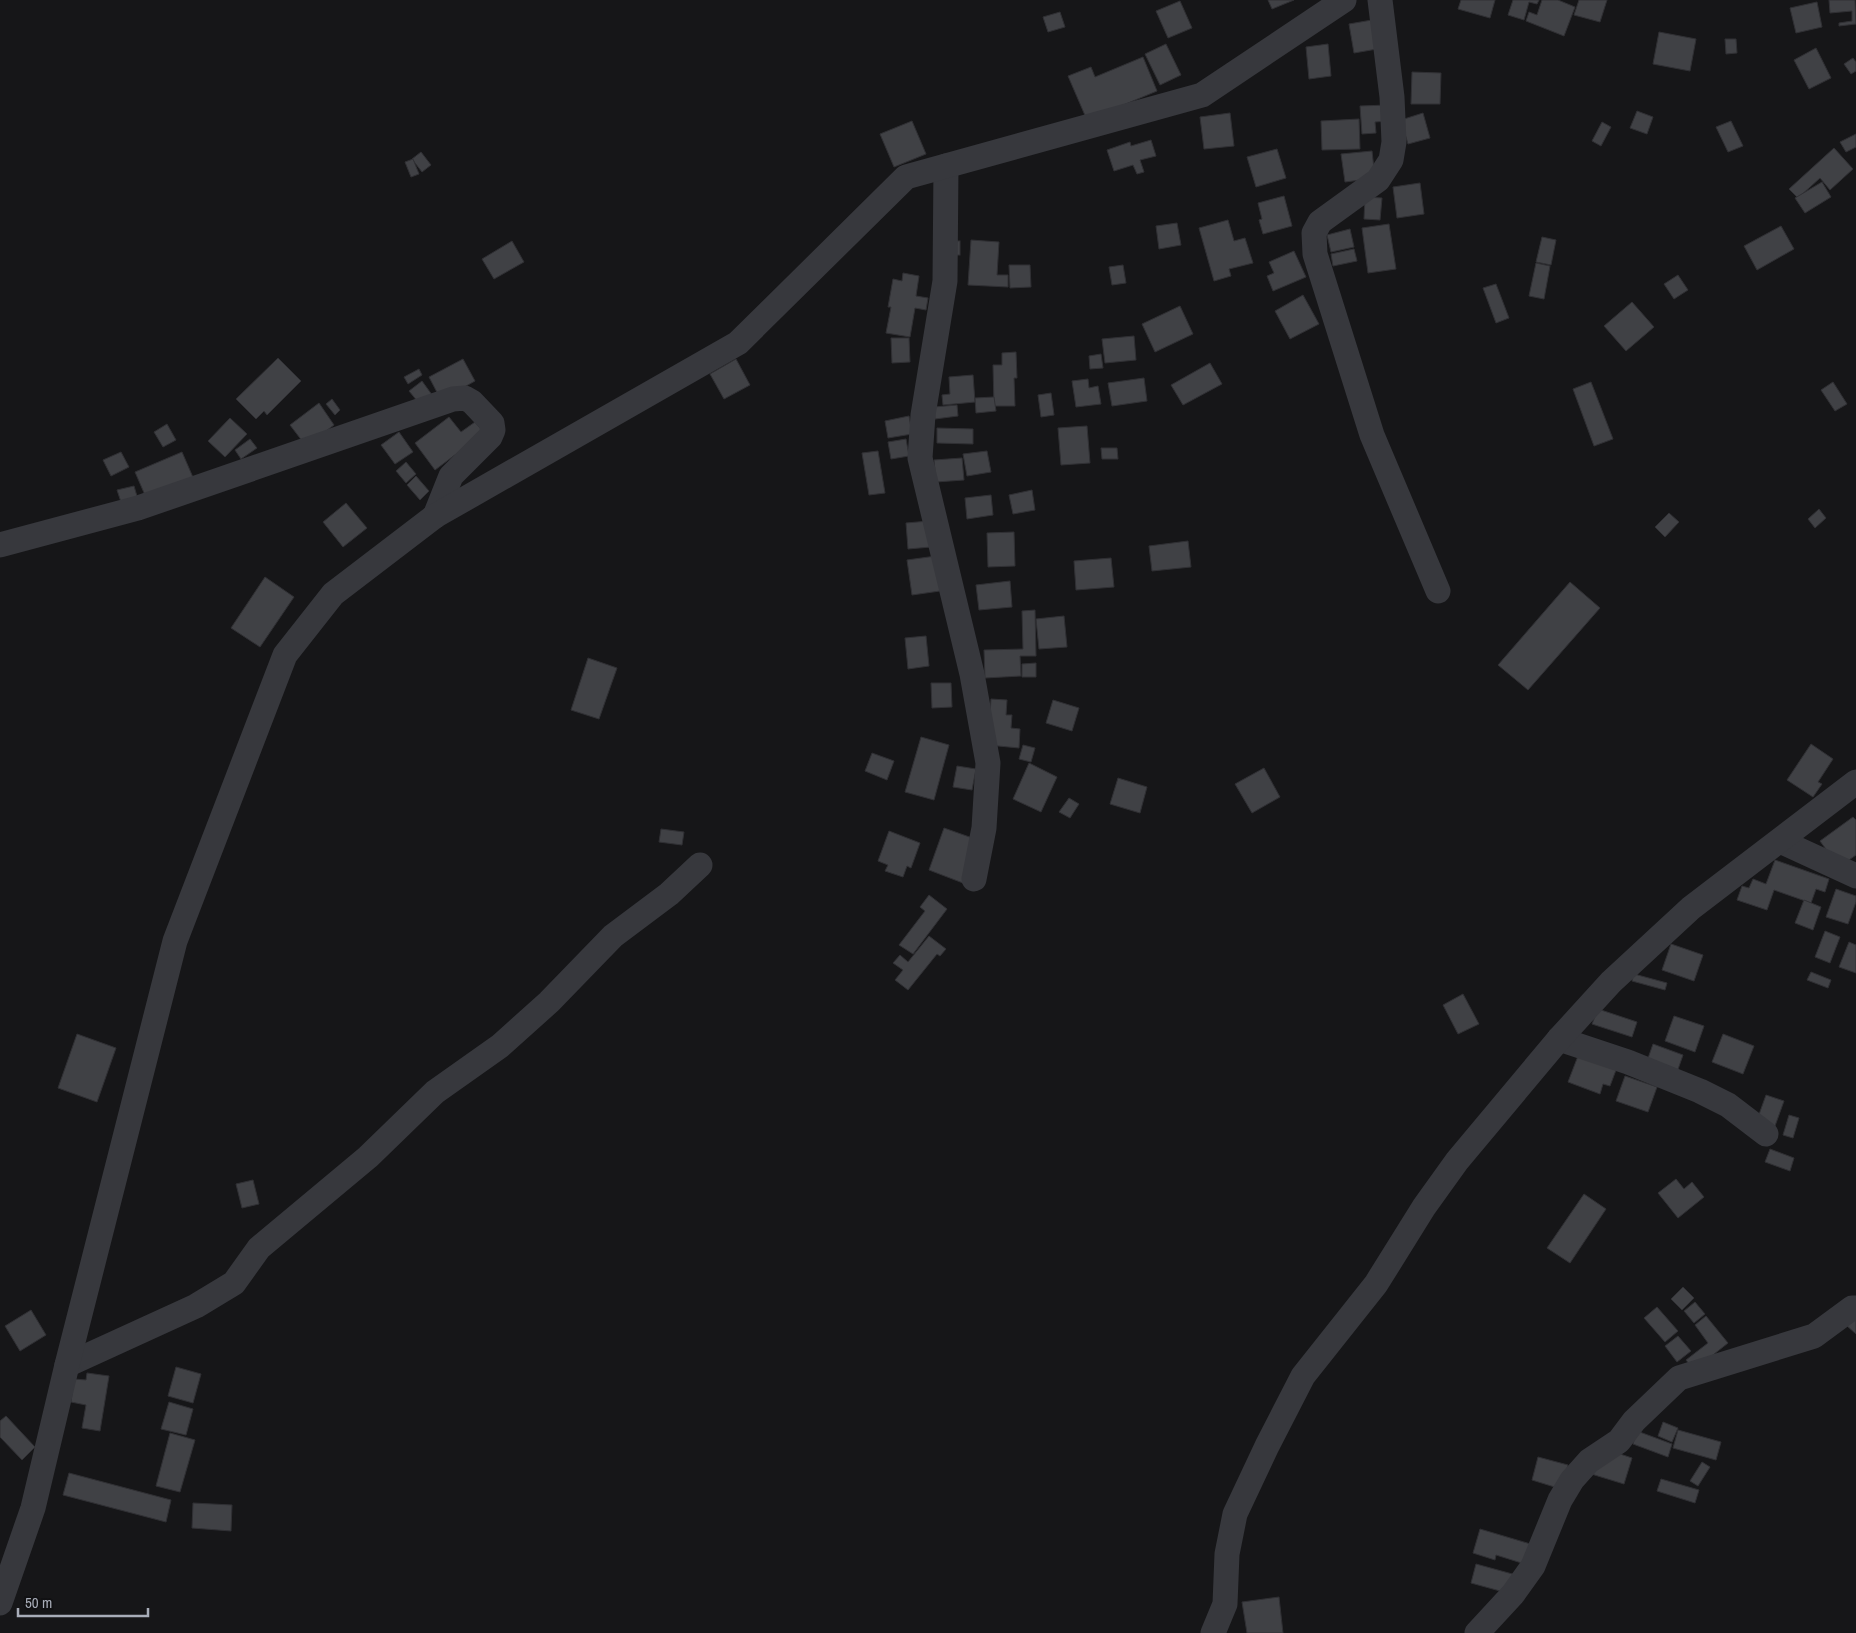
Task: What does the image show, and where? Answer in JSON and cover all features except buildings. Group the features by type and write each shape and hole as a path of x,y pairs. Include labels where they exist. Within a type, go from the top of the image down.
{"street":[{"path":"0,1603 33,1508 67,1365 175,941 285,655 333,594 435,516 738,342 906,178 1202,95 1344,0"},
{"path":"1380,0 1392,97 1394,142 1390,160 1378,180 1320,222 1314,233 1315,254 1372,435 1438,591"},
{"path":"946,166 945,280 923,415 920,458 972,674 988,763 984,828 974,879"},
{"path":"0,545 138,508 453,399 465,398 472,402 492,423 493,430 490,437 451,476 435,516"},
{"path":"1213,1633 1225,1604 1227,1554 1235,1514 1303,1376 1376,1284 1424,1207 1457,1161 1558,1039 1611,982 1690,908 1856,782"},
{"path":"1780,841 1856,876"},
{"path":"67,1365 196,1306 234,1283 259,1248 368,1157 435,1092 500,1046 549,1002 613,936 669,894 700,865"},
{"path":"1558,1039 1628,1062 1700,1091 1728,1105 1766,1134"},
{"path":"1477,1633 1513,1594 1532,1566 1560,1500 1572,1480 1589,1460 1620,1442 1634,1421 1679,1378 1814,1336 1852,1308 1856,1308"}]}
